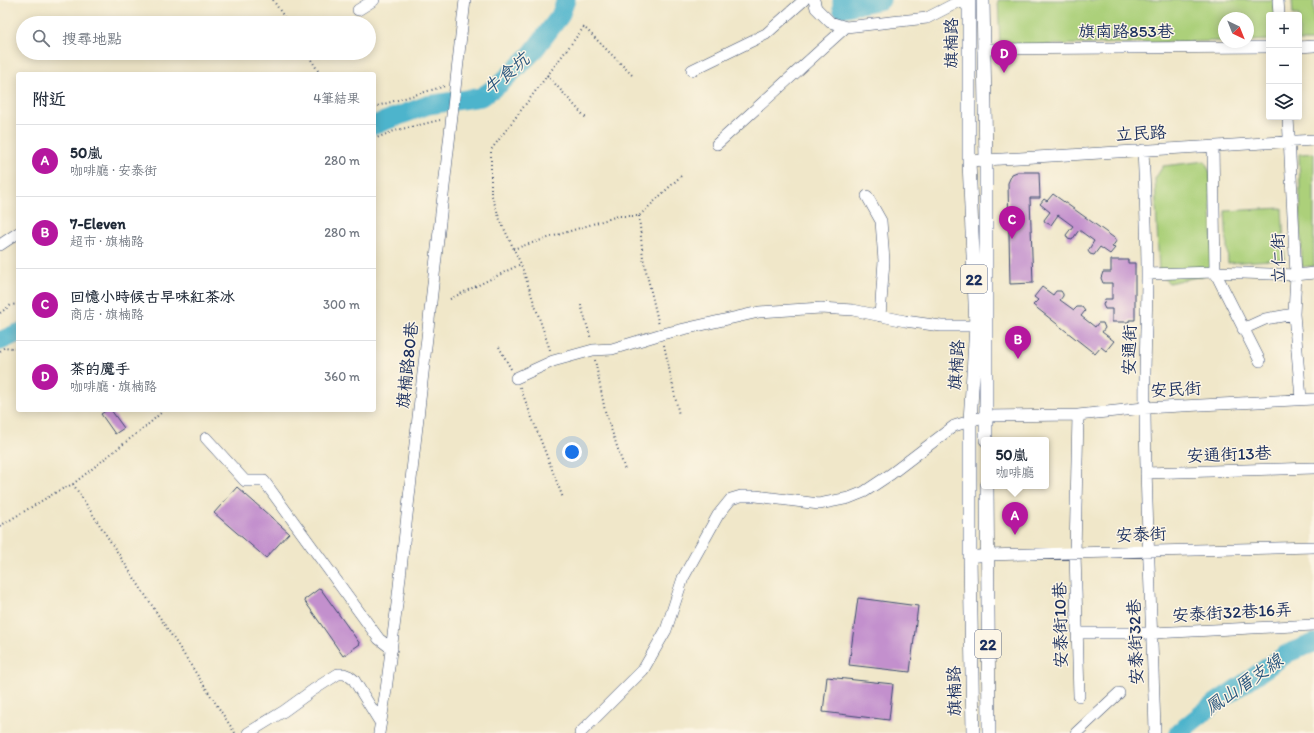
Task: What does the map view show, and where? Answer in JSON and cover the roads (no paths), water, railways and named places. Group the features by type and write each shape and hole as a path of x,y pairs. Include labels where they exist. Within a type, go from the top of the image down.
{"main road":[{"name":"旗楠路","path":"982,0 986,160 986,437"},
{"name":"旗楠路","path":"969,4 969,161 976,326 970,421 970,557 973,733"},
{"name":"旗楠路","path":"987,489 989,733"}],"street":[{"path":"358,10 374,0"},
{"name":"旗楠路80巷","path":"380,728 392,649 465,0"},
{"path":"692,70 766,34 804,0"},
{"path":"814,0 816,8 830,22 846,27 927,18 960,1 969,4"},
{"path":"1278,0 1279,12"},
{"path":"717,144 846,27"},
{"path":"1302,47 1314,46"},
{"name":"旗南路853巷","path":"983,49 1266,47"},
{"name":"立仁街","path":"1288,120 1296,275 1294,314 1301,399"},
{"name":"立民路","path":"969,161 1314,140"},
{"path":"1213,146 1215,272 1260,361"},
{"name":"安通街","path":"1143,150 1147,274 1144,408 1148,551"},
{"path":"867,196 881,221 884,261 880,316"},
{"path":"0,245 16,234"},
{"path":"1147,274 1215,272 1296,275 1314,273"},
{"path":"516,378 553,361 592,350 612,349 662,334 759,312 822,308 853,310 941,326 976,326"},
{"path":"1243,329 1265,319 1294,314"},
{"name":"安民街","path":"580,733 643,670 666,630 683,578 718,515 731,499 741,496 756,496 819,504 849,498 864,492 892,474 954,426 986,416 1078,415 1144,408 1314,399"},
{"name":"安泰街10巷","path":"1078,415 1075,553 1079,696"},
{"path":"206,438 245,480 264,481 379,639 392,649"},
{"name":"安通街13巷","path":"1146,473 1314,468"},
{"name":"安泰街","path":"970,557 987,555 1314,547"},
{"name":"安泰街32巷","path":"1148,551 1152,632 1154,732"},
{"name":"安泰街32巷16弄","path":"1077,633 1152,632 1314,625"},
{"path":"248,733 338,674 344,674 354,680 380,728"},
{"path":"1076,733 1118,693"}],"waterway":[{"name":"牛食坑","path":"376,124 428,105 481,97 500,84 532,53 560,16 566,0"},
{"name":"牛食坑","path":"842,0 842,8 881,0"},
{"name":"牛食坑","path":"0,341 16,334"},
{"name":"鳳山厝支線","path":"1178,733 1214,704 1288,653 1314,643"}],"place":[{"name":"茶的魔手","path":"1004,73"},
{"name":"回憶小時候古早味紅茶冰","path":"1012,239"},
{"name":"7-Eleven","path":"1018,359"},
{"name":"50嵐","path":"1015,535"}]}
